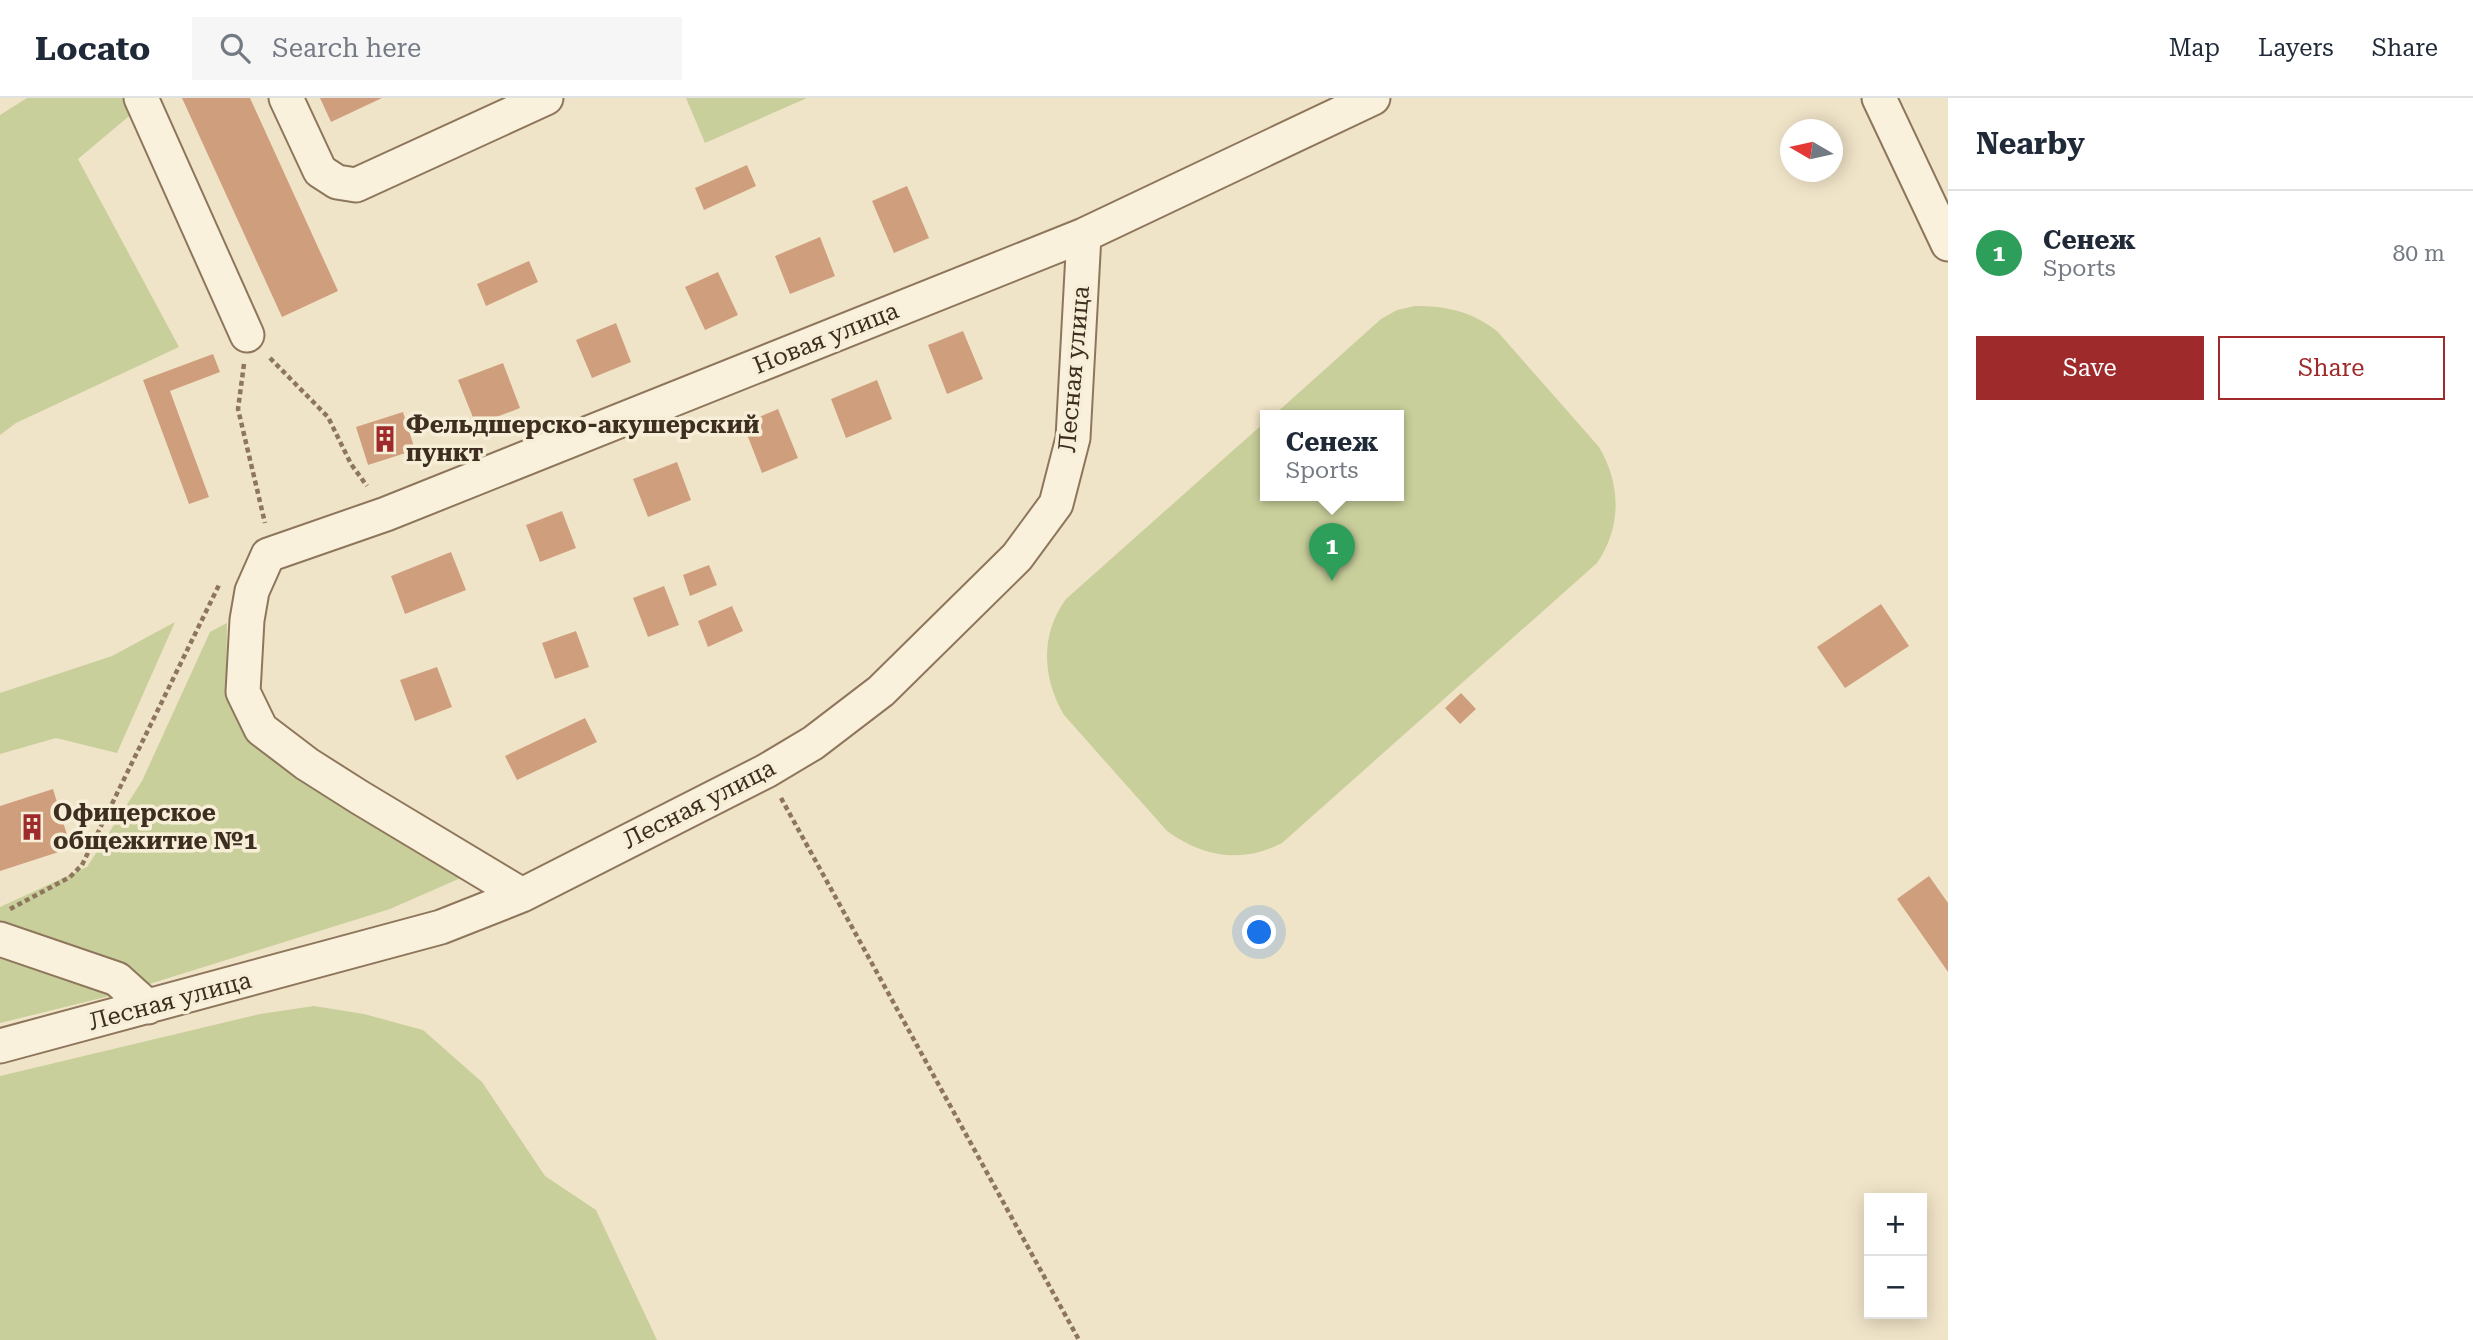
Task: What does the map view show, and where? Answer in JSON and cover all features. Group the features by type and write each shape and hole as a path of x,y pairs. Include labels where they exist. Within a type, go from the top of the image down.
{"street":[{"path":"141,98 247,335"},
{"path":"286,98 320,172 337,182 356,185 546,98"},
{"name":"Новая улица","path":"268,555 386,514 1084,235 1373,98"},
{"path":"1879,98 1948,244"},
{"name":"Лесная улица","path":"0,1046 441,928 523,895 766,771 813,743 881,691 1017,557 1056,504 1073,438 1084,235"},
{"path":"268,555 252,591 247,620 243,692 261,729 307,764 359,797 523,895"},
{"path":"0,939 117,979 148,1007"}],"path":[{"path":"247,335 328,418 351,464 386,514"},
{"path":"247,335 238,409 265,527 268,555"},
{"path":"0,915 70,877 82,865 217,587 227,581"},
{"path":"766,771 1079,1340"}],"green space":[{"path":"27,98 125,98 134,112 78,159 179,347 16,423 0,435 0,115"},
{"path":"686,98 807,98 705,143"},
{"path":"1415,306 1458,311 1497,331 1599,447 1615,490 1616,505 1611,535 1597,563 1282,843 1267,850 1238,855 1223,855 1194,847 1167,831 1064,715 1051,686 1048,671 1048,641 1052,627 1066,599 1260,426 1260,501 1404,501 1404,410 1280,410 1381,319 1397,310"},
{"path":"175,622 117,753 56,738 0,754 0,693 112,656"},
{"path":"227,623 226,693 265,753 463,877 390,909 114,995 0,1023 0,907 87,867 142,781 210,632"},
{"path":"314,1006 364,1014 423,1030 482,1082 545,1176 596,1210 657,1340 0,1340 0,1076 260,1014"}],"building":[{"path":"182,98 250,98 338,291 282,317"},
{"path":"320,98 382,98 331,122"},
{"path":"747,165 756,186 704,210 695,188"},
{"path":"907,186 929,238 894,253 872,201"},
{"path":"820,237 835,276 790,294 775,256"},
{"path":"529,261 538,282 486,306 477,284"},
{"path":"718,272 738,315 705,330 685,287"},
{"path":"616,323 631,362 592,378 576,340"},
{"path":"963,331 983,379 947,394 928,345"},
{"path":"213,354 220,372 170,391 209,497 189,504 143,380"},
{"path":"503,363 520,408 476,425 458,380"},
{"path":"877,380 892,419 846,438 831,399"},
{"path":"778,409 798,458 762,473 743,424"},
{"name":"Фельдшерско-акушерский пункт","path":"403,412 415,450 368,465 356,427"},
{"path":"677,462 691,500 648,517 633,479"},
{"path":"562,511 576,548 540,562 526,525"},
{"path":"451,552 466,590 405,614 391,576"},
{"path":"709,565 717,585 690,596 683,575"},
{"path":"664,586 679,625 648,637 633,598"},
{"path":"1881,604 1909,646 1845,688 1817,647"},
{"path":"732,606 743,631 708,647 698,621"},
{"path":"576,631 589,667 555,679 542,643"},
{"path":"437,667 452,707 415,721 400,680"},
{"path":"1461,693 1476,709 1460,724 1445,708"},
{"path":"585,718 597,742 517,780 505,756"},
{"name":"Офицерское общежитие №1","path":"53,789 71,848 0,871 0,806"},
{"path":"1929,876 1948,903 1948,972 1897,899"}],"place":[{"name":"Фельдшерско-акушерский пункт","path":"385,439"},
{"name":"Сенеж","path":"1332,581"},
{"name":"Офицерское общежитие №1","path":"32,827"}]}
